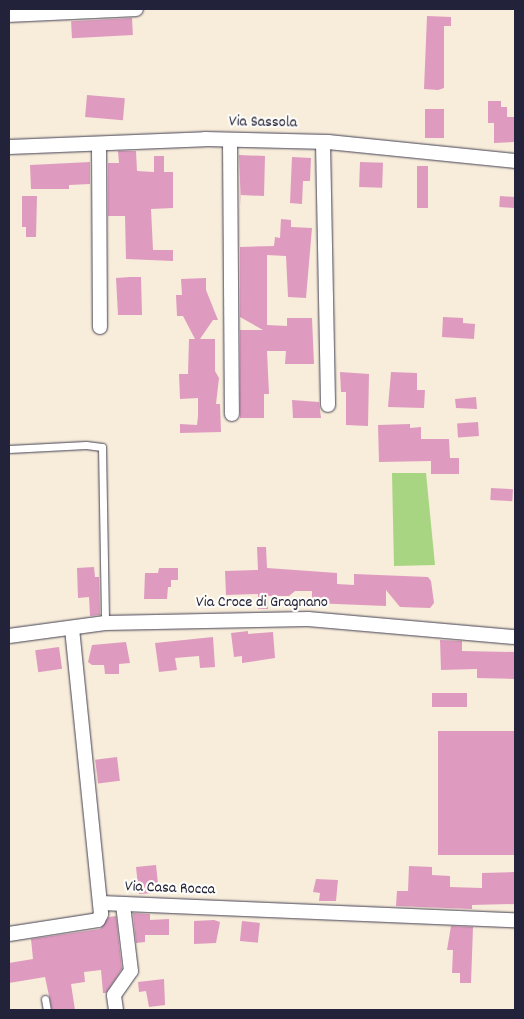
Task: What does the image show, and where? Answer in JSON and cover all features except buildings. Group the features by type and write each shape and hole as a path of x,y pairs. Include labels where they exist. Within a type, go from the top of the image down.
{"street":[{"path":"9,15 136,9"},
{"path":"230,140 232,414"},
{"name":"Via Sassola","path":"9,147 230,140 323,142 515,161"},
{"path":"323,142 328,405"},
{"path":"99,145 100,327"},
{"name":"Via Croce di Gragnano","path":"9,636 105,623 317,619 515,637"},
{"name":"Via Casa Rocca","path":"72,628 101,903 515,920"},
{"path":"9,934 98,920 101,903"},
{"path":"116,1010 114,994 131,971 123,905"}],"lane":[{"path":"9,449 91,445 102,448 105,623"},
{"path":"45,999 47,1010"}],"green space":[{"path":"392,473 426,473 435,565 394,566"}]}
